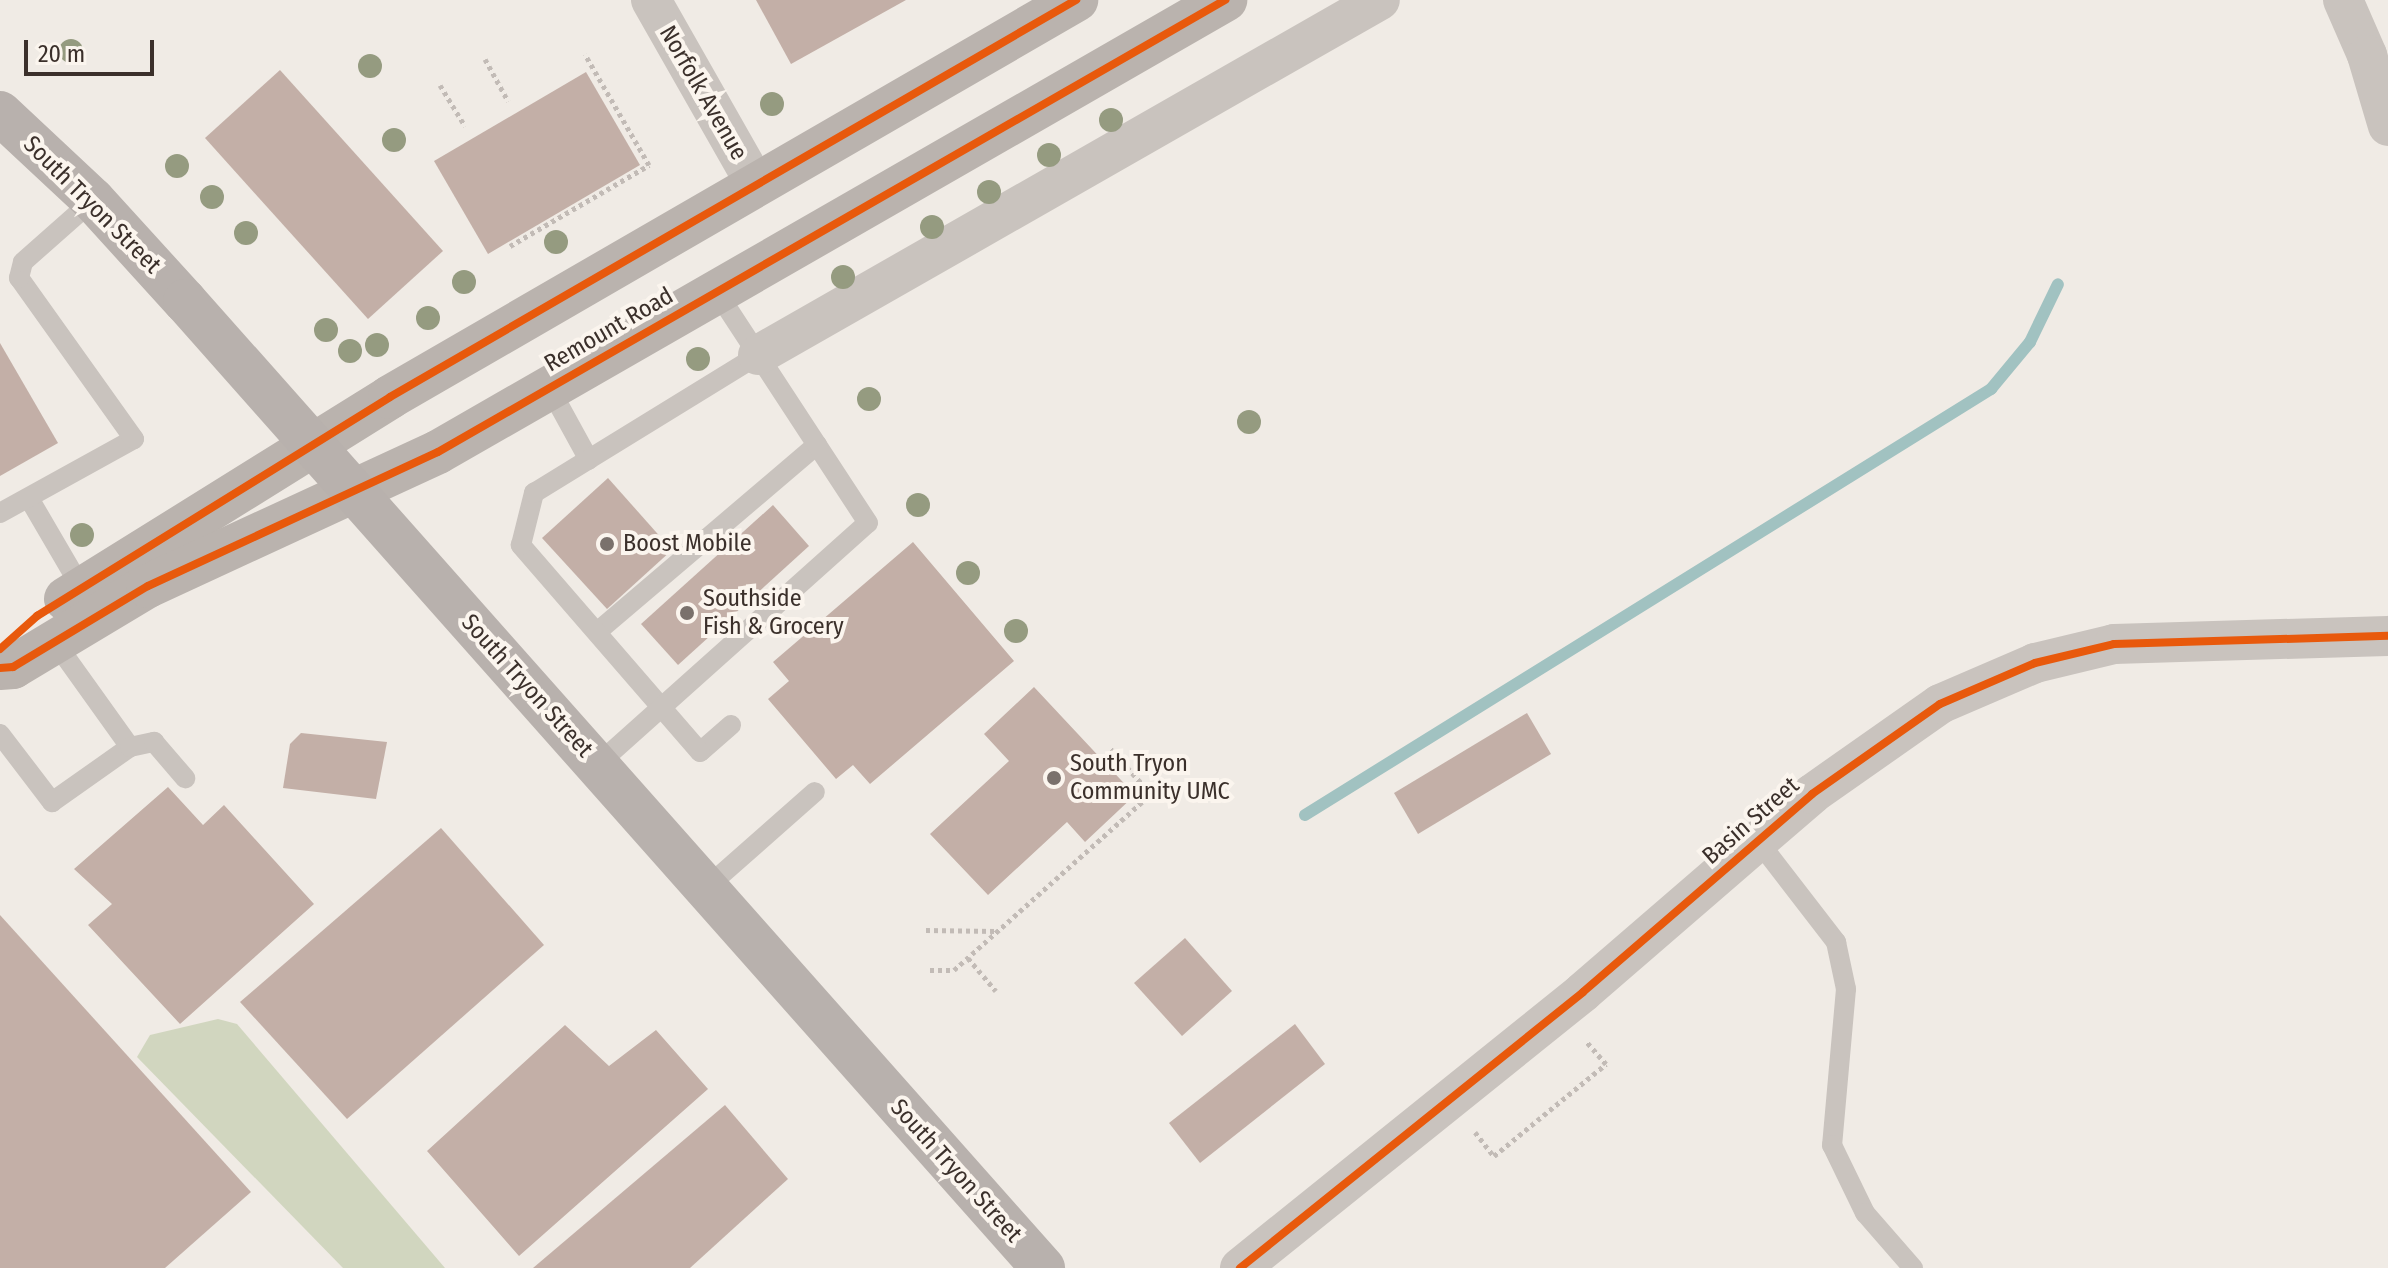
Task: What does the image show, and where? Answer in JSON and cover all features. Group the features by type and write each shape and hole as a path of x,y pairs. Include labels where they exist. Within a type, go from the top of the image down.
{"main road":[{"path":"0,649 37,616 314,446 1076,0"},
{"name":"Remount Road","path":"0,668 13,667 148,586 352,489 438,452 1225,0"},
{"name":"South Tryon Street","path":"0,113 93,200 1043,1268"}],"street":[{"name":"Norfolk Avenue","path":"651,0 756,185"},
{"path":"758,355 1380,0"},
{"path":"2343,0 2367,55 2388,126"},
{"name":"Basin Street","path":"1240,1268 1583,992 1812,794 1940,704 2035,663 2153,639 2388,636"}],"lane":[{"path":"0,513 30,500 134,439 19,278 23,262 93,200"},
{"path":"597,765 868,523 716,291"},
{"path":"731,725 700,752 521,545 534,493 758,355"},
{"path":"549,387 589,460"},
{"path":"597,632 817,445"},
{"path":"30,500 82,589"},
{"path":"54,641 130,747"},
{"path":"0,734 52,802 130,747 154,742 185,778"},
{"path":"706,888 815,792"},
{"path":"1758,841 1836,942 1846,989 1832,1145 1865,1213 1913,1268"}],"path":[{"path":"510,246 649,165 585,54"},
{"path":"485,59 508,101"},
{"path":"440,85 465,126"},
{"path":"930,970 954,970 1151,794 1109,747"},
{"path":"926,930 996,931"},
{"path":"968,958 996,991"},
{"path":"1472,1129 1494,1156 1606,1064 1585,1040"}],"green space":[{"path":"218,1019 237,1024 445,1268 343,1268 137,1057 150,1035"}],"building":[{"path":"756,0 906,0 791,64"},
{"path":"280,70 443,251 368,319 205,138"},
{"path":"586,72 640,165 488,254 434,161"},
{"path":"0,343 58,443 0,476"},
{"name":"Boost Mobile","path":"608,478 672,550 607,609 542,538"},
{"path":"773,505 809,546 678,665 641,624"},
{"path":"913,542 1014,661 870,784 853,765 836,779 768,699 789,681 773,662"},
{"name":"South Tryon Community UMC","path":"1034,687 1135,795 1085,842 1067,822 988,895 930,834 1009,761 984,734"},
{"path":"1527,713 1551,754 1418,834 1394,793"},
{"path":"301,733 387,742 376,799 283,788 290,744"},
{"path":"168,787 203,825 224,805 314,904 180,1024 88,925 112,904 74,869"},
{"path":"441,828 544,945 347,1119 240,1002"},
{"path":"0,915 251,1192 165,1268 0,1268"},
{"path":"1185,938 1232,991 1182,1036 1134,983"},
{"path":"1295,1024 1325,1064 1200,1163 1169,1123"},
{"path":"565,1025 609,1066 656,1030 708,1089 519,1256 427,1151"},
{"path":"725,1105 788,1179 690,1268 533,1268"}],"waterway":[{"path":"1305,815 1991,389 2030,342 2058,284"}],"cycle path":[{"path":"0,649 37,616 390,397 1076,0"},
{"path":"0,668 13,667 148,586 438,452 1225,0"},
{"path":"1240,1268 1583,992 1812,794 1940,704 2035,663 2114,644 2388,636"}],"place":[{"name":"Boost Mobile","path":"607,544"},
{"name":"Southside Fish & Grocery","path":"687,613"},
{"name":"South Tryon Community UMC","path":"1054,778"}]}
